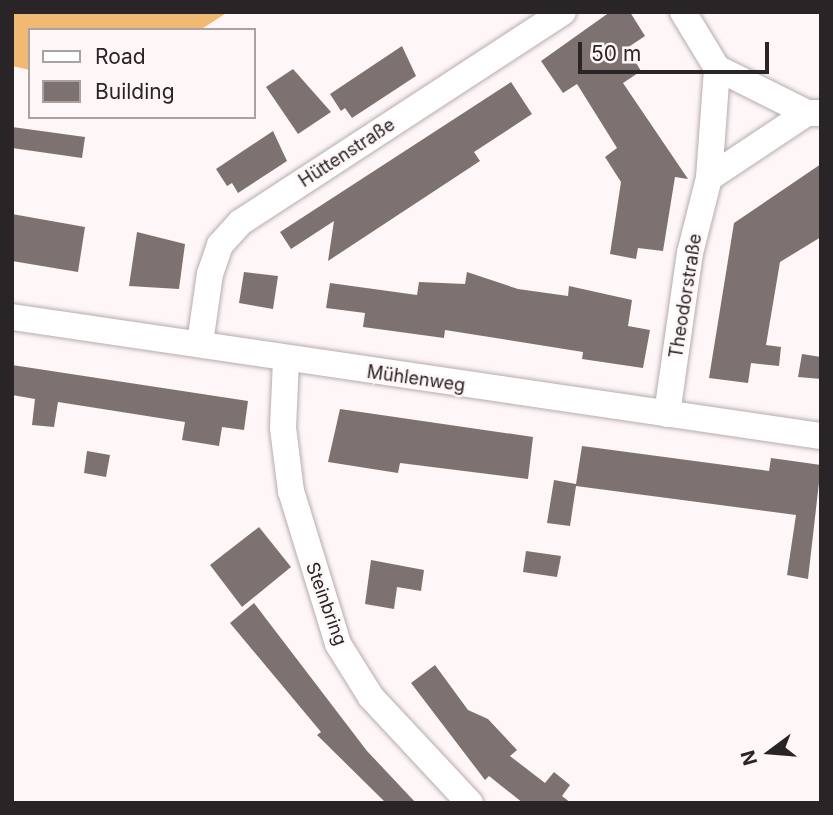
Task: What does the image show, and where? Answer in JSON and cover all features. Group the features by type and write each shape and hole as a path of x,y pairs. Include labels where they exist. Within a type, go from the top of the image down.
{"street":[{"name":"Hüttenstraße","path":"200,343 209,274 220,245 241,222 563,12"},
{"path":"682,12 717,68 814,113"},
{"name":"Theodorstraße","path":"667,414 690,253 709,178 717,68"},
{"path":"709,178 814,113"},
{"name":"Mühlenweg","path":"12,317 200,343 286,361 821,436"},
{"name":"Steinbring","path":"286,361 284,429 291,491 338,644 370,697 470,803"}],"shaded area":[{"path":"12,12 228,12 203,28 28,28 28,70 12,66"}],"building":[{"path":"610,12 630,12 645,36 627,48 641,71 623,83 688,179 675,177 663,251 638,248 636,259 610,254 621,182 605,157 617,148 577,84 563,93 541,61"},
{"path":"402,46 416,76 352,118 345,108 341,111 330,94"},
{"path":"293,69 331,112 298,134 266,87"},
{"path":"511,82 532,114 474,152 480,161 328,261 334,221 291,249 280,232"},
{"path":"12,127 85,137 82,158 12,148"},
{"path":"273,131 287,161 238,193 232,183 227,186 216,169"},
{"path":"821,164 821,237 780,262 766,345 781,347 779,366 751,363 748,383 709,378 734,223"},
{"path":"12,214 85,227 78,272 12,261"},
{"path":"137,232 185,244 179,289 129,286"},
{"path":"244,272 278,276 273,309 239,303"},
{"path":"467,272 518,289 568,296 569,286 632,300 628,326 650,330 643,368 582,359 583,352 445,330 444,338 363,327 365,313 326,308 330,283 417,295 419,282 465,284"},
{"path":"802,354 821,357 821,379 798,377"},
{"path":"12,365 248,401 244,430 222,427 219,446 182,440 185,422 58,402 54,427 32,425 35,399 12,395"},
{"path":"340,409 533,437 528,479 400,463 398,473 328,462"},
{"path":"582,446 769,471 771,458 821,465 808,579 787,575 796,515 576,486 570,526 547,523 554,480 576,484"},
{"path":"87,451 110,455 106,477 84,473"},
{"path":"259,527 291,567 242,607 210,565"},
{"path":"526,551 561,556 557,577 523,572"},
{"path":"371,560 424,570 421,591 397,587 394,609 365,604"},
{"path":"254,603 367,751 416,803 386,803 317,735 321,732 230,623"},
{"path":"435,665 468,710 488,719 517,750 510,756 545,783 554,772 570,785 562,796 571,803 523,803 489,776 485,780 411,683"}]}
